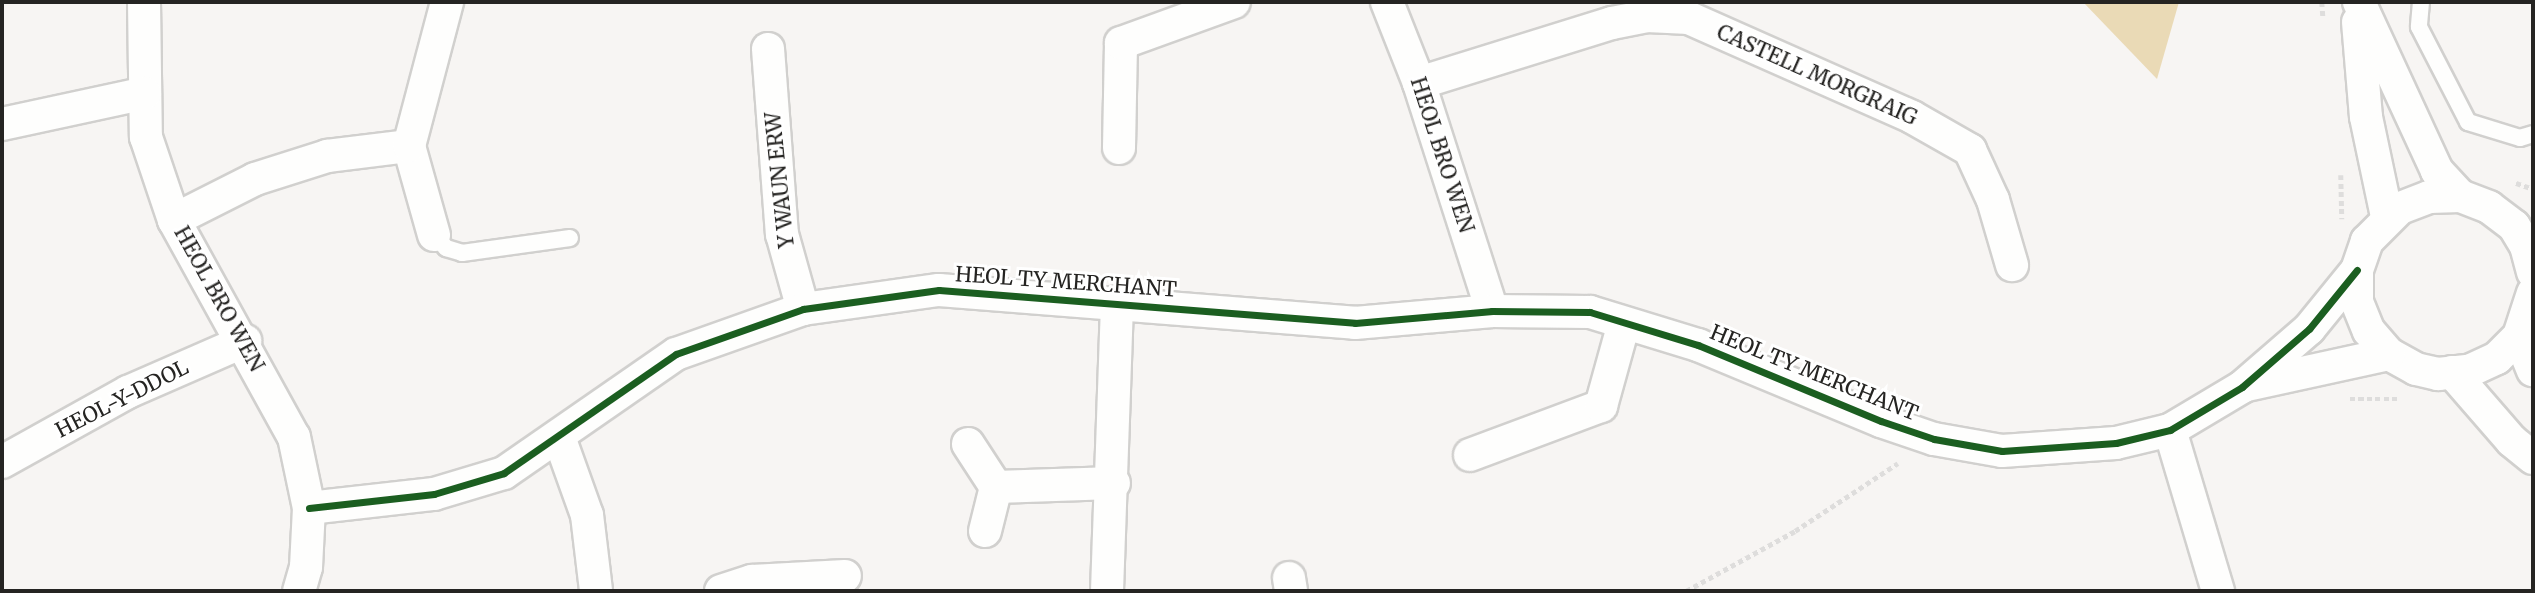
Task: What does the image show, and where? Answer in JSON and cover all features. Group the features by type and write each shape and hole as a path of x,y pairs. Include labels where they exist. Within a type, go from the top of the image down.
{"street":[{"name":"HEOL BRO WEN","path":"144,2 146,137 174,220 244,341 294,437 309,508 306,567 299,591"},
{"path":"434,235 409,146 447,2"},
{"path":"1119,148 1121,43 1234,2"},
{"name":"HEOL BRO WEN","path":"1387,2 1419,83 1492,311"},
{"path":"2358,2 2437,171 2460,196"},
{"path":"2358,2 2366,117 2386,217"},
{"name":"CASTELL MORGRAIG","path":"1419,83 1612,23 1647,16 1689,18 1942,131 1969,150 1993,200 2012,265"},
{"name":"Y WAUN ERW","path":"768,49 782,234 803,309"},
{"path":"2,124 145,93"},
{"path":"174,220 255,179 315,160 409,146"},
{"path":"2533,272 2527,235 2489,206 2460,196 2429,197 2386,217 2367,241 2357,270 2357,302 2369,331 2389,354 2416,369 2452,372 2469,371 2497,358 2519,336 2533,293"},
{"name":"HEOL TY MERCHANT","path":"309,508 434,494 504,473 676,354 803,309 939,290 1118,302 1355,323 1492,311 1590,312 1698,345 1808,393 1934,439 2002,451 2116,443 2170,430 2242,387 2309,329 2357,270"},
{"path":"1107,591 1114,483 1118,302"},
{"path":"1470,456 1601,406 1625,323"},
{"path":"2519,336 2533,370"},
{"name":"HEOL-Y-DDOL","path":"2,462 128,393 244,341"},
{"name":"HEOL TY MERCHANT","path":"2242,387 2389,354"},
{"path":"2452,372 2512,441 2533,458"},
{"path":"2170,430 2218,591"},
{"path":"559,437 587,515 596,591"},
{"path":"968,444 996,487 985,531"},
{"path":"996,487 1114,483"},
{"path":"721,591 752,581 845,576"}],"lane":[{"path":"2421,2 2419,27 2468,122 2520,138 2533,134"},
{"path":"434,235 446,248 462,253 570,238"}],"path":[{"path":"2322,2 2325,28"},
{"path":"2340,162 2342,222"},
{"path":"1686,591 1795,531 1934,439"}],"shaded area":[{"path":"2083,2 2179,2 2157,79"}],"cycle path":[{"path":"309,508 434,494 504,473 676,354 803,309 939,290 1355,323 1492,311 1590,312 1698,345 1881,421 1934,439 2002,451 2116,443 2170,430 2242,387 2309,329 2357,270"}]}
